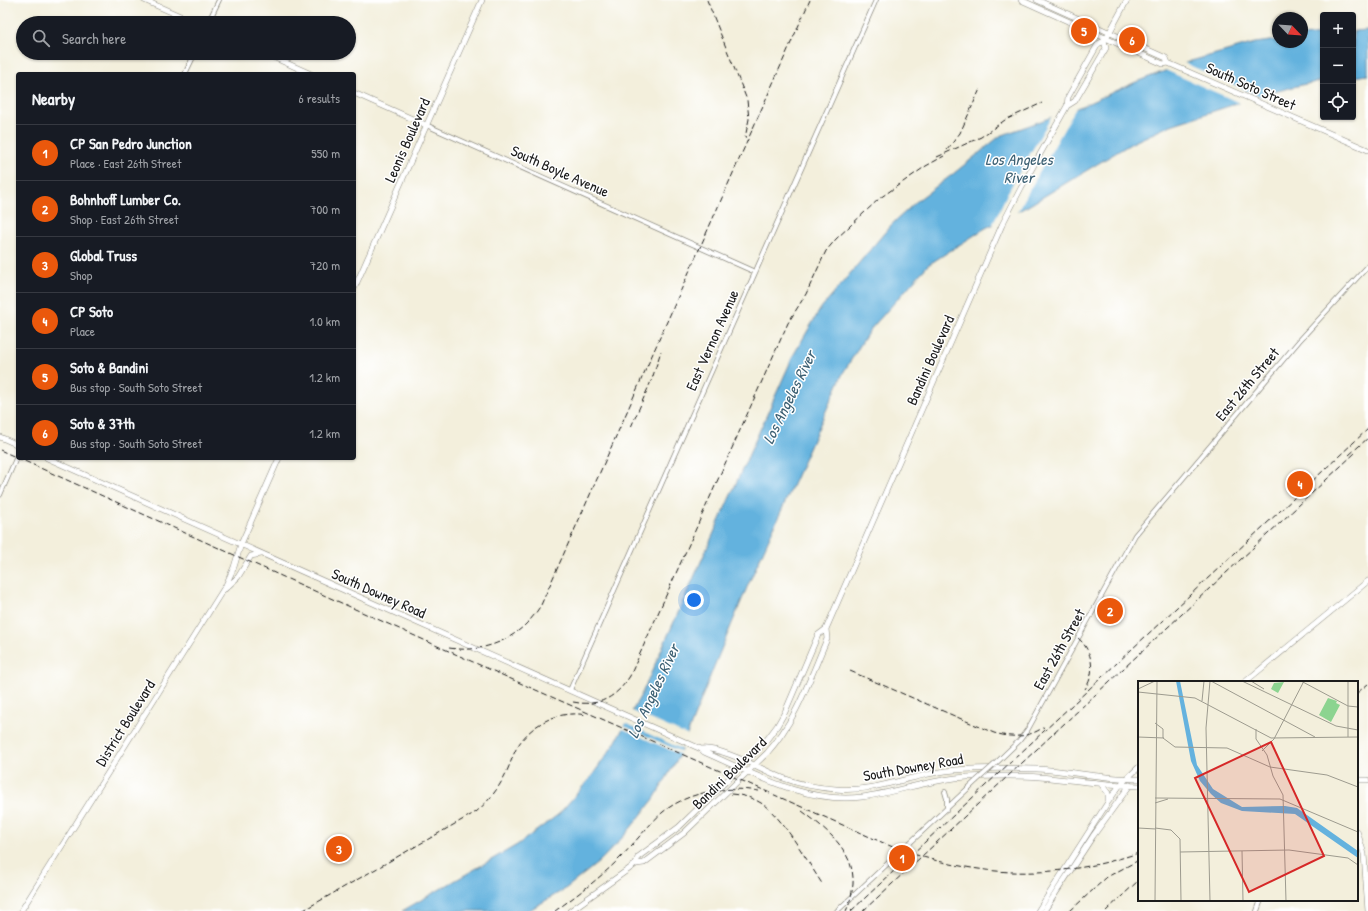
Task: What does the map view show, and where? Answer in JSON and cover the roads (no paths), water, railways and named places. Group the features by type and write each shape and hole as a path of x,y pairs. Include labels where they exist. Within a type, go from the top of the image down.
{"main road":[{"path":"144,0 180,16"},
{"name":"Leonis Boulevard","path":"356,284 482,0"},
{"name":"South Soto Street","path":"1021,0 1107,37 1166,58 1168,63 1368,150"},
{"name":"South Soto Street","path":"1037,0 1107,37"},
{"path":"1107,37 1127,0"},
{"name":"Bandini Boulevard","path":"570,911 636,864 644,863 684,833 773,747 793,718 827,639 826,630 1002,225 1067,106 1068,97 1098,44 1107,37"},
{"name":"Bandini Boulevard","path":"1067,106 1075,101 1106,48 1107,37"},
{"path":"280,60 307,72"},
{"name":"South Boyle Avenue","path":"356,94 426,125"},
{"path":"0,437 16,444"},
{"name":"South Downey Road","path":"52,460 570,690 611,710 779,785 799,791 833,797 862,797 925,783 967,777 1028,777 1138,786"},
{"path":"241,544 278,460"},
{"name":"District Boulevard","path":"21,911 223,590 233,571 241,544"},
{"path":"223,590 238,577 251,556 261,554"},
{"path":"1246,681 1368,581"},
{"name":"Bandini Boulevard","path":"636,864 638,857 679,827 765,742 785,712 818,635 826,630"},
{"name":"South Downey Road","path":"701,749 706,748 721,752 792,782 841,790 876,787 939,772 972,769 1037,769 1126,779 1138,778"},
{"path":"724,761 730,766 732,776"},
{"path":"1038,911 1108,802 1120,785 1138,768"},
{"path":"1044,911 1093,836 1130,786 1138,778"},
{"path":"1101,784 1108,792 1108,802"},
{"path":"1358,834 1364,854 1368,911"}],"street":[{"path":"211,16 218,0"},
{"name":"East Vernon Avenue","path":"570,690 876,0"},
{"path":"186,72 192,60"},
{"name":"South Boyle Avenue","path":"426,125 755,272"},
{"name":"East 26th Street","path":"837,911 1019,741 1028,729 1135,535 1299,341 1368,266"},
{"path":"0,495 16,459"},
{"path":"945,792 947,809"},
{"path":"1257,911 1261,901"}],"water":[{"path":"1368,30 1368,75 1356,77 1356,31"},
{"name":"Los Angeles River","path":"1320,34 1320,82 1266,94 1171,125 1132,143 1028,206 984,229 928,265 869,331 843,373 748,585 678,758 654,799 625,835 599,862 565,889 528,911 402,911 517,845 559,814 591,777 615,743 643,691 794,354 821,308 891,225 918,200 1000,136 1082,106 1136,82 1191,61 1255,43 1272,41 1272,48 1308,48 1308,35"}],"railway":[{"path":"707,0 747,100 749,119 745,138"},
{"path":"449,648 477,648 502,641 524,626 541,605 810,0"},
{"path":"947,150 960,133 981,87"},
{"path":"937,157 981,137 1005,120 1042,103"},
{"path":"573,702 591,703 606,699 619,690 630,676 788,323 806,294 826,251 836,239 880,198 926,166 944,156"},
{"path":"631,427 652,379 661,351"},
{"path":"851,911 1368,429"},
{"path":"1349,455 1368,438"},
{"path":"0,450 16,457"},
{"path":"863,911 1355,453"},
{"path":"22,460 520,683 895,848 919,856 967,867 1015,872 1064,870 1108,862 1138,853"},
{"path":"1078,638 1087,649 1090,656 1092,669 1091,676 1085,689"},
{"path":"850,671 994,733 1007,736 1020,736 1038,731 1044,727"},
{"path":"1358,692 1368,684"},
{"path":"302,911 476,812 489,799 500,784 519,744 532,729 548,719 558,716 567,714 587,715"},
{"path":"555,911 604,873 625,853 657,817 673,805 696,795 721,790 734,789 759,791"},
{"path":"731,794 754,799 761,803 778,818 823,885"},
{"path":"802,811 829,833 844,851 849,861 853,884 851,898 846,911"},
{"path":"1070,911 1107,877 1138,861"},
{"path":"1106,911 1138,881"}],"place":[{"name":"Soto & Bandini","path":"1084,31"},
{"name":"Soto & 37th","path":"1132,40"},
{"name":"CP Soto","path":"1300,484"},
{"name":"Bohnhoff Lumber Co.","path":"1110,611"},
{"name":"Global Truss","path":"339,849"},
{"name":"CP San Pedro Junction","path":"902,858"}]}
